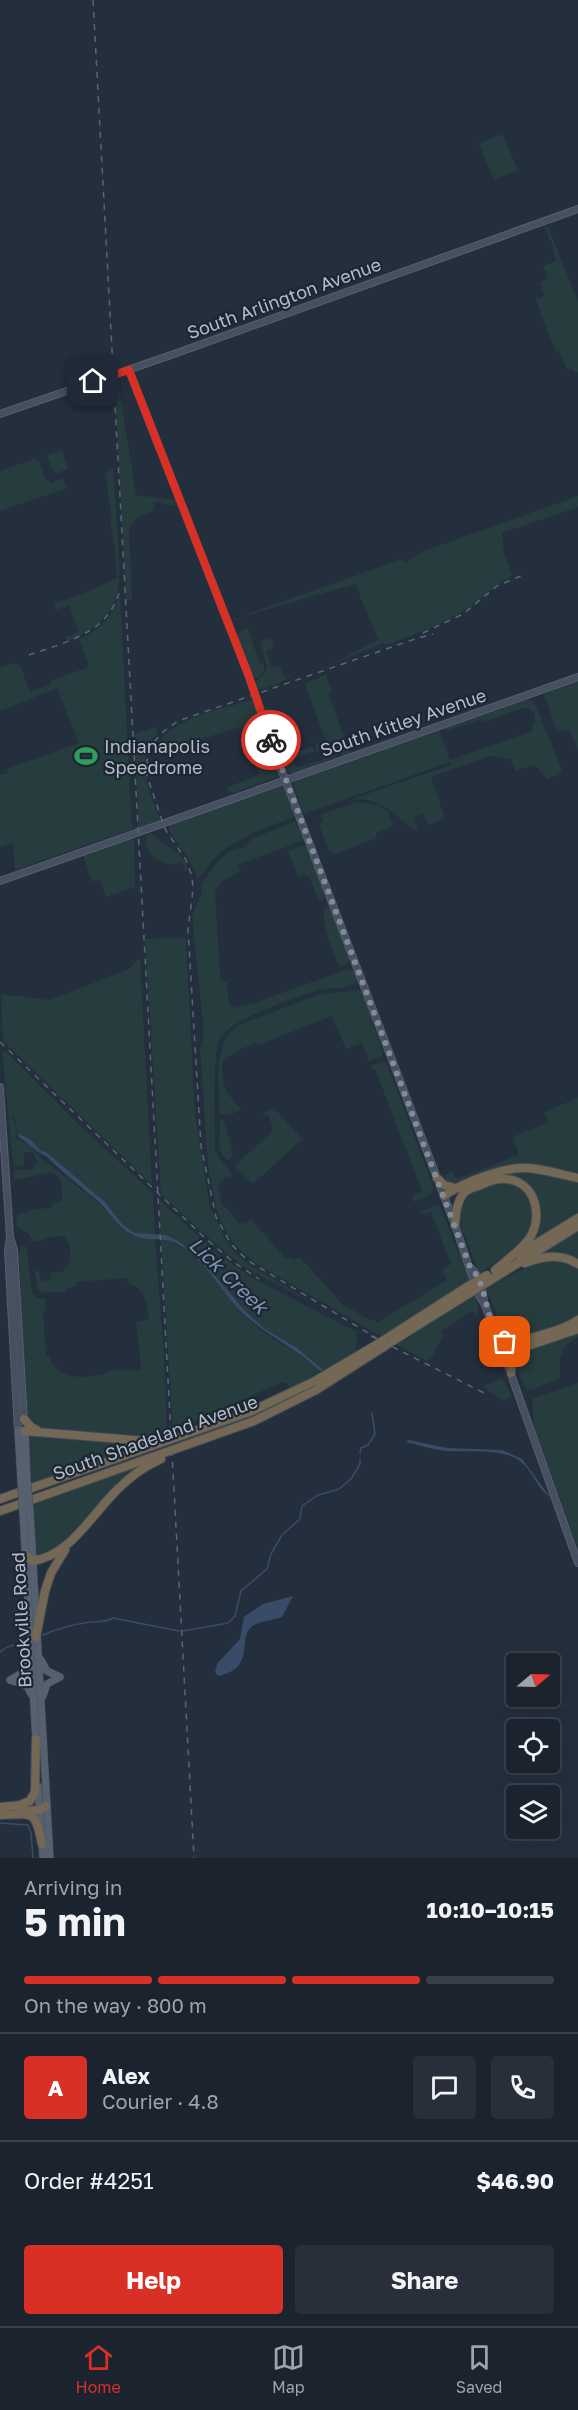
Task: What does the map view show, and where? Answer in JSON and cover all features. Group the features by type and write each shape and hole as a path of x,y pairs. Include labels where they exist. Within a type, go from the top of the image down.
{"highway":[{"path":"444,1196 455,1188 501,1170 519,1167 539,1168 578,1178"},
{"path":"437,1178 444,1185 455,1188"},
{"path":"444,1196 454,1195 494,1180 507,1179 522,1185 535,1202 537,1219 531,1236 493,1275"},
{"path":"455,1225 457,1206 466,1190"},
{"path":"493,1275 578,1218"},
{"path":"493,1275 578,1226"},
{"path":"493,1275 530,1261 550,1257 564,1257 578,1264"},
{"name":"South Shadeland Avenue","path":"0,1511 246,1425 286,1406 493,1275"},
{"path":"504,1353 578,1320"},
{"path":"497,1335 507,1344 518,1347 578,1329"},
{"name":"South Shadeland Avenue","path":"0,1499 252,1411 295,1392 383,1344"},
{"path":"511,1373 512,1358 518,1347"},
{"path":"24,1419 33,1429 40,1432"},
{"path":"21,1431 145,1441 161,1440 189,1433"},
{"path":"25,1554 32,1561 54,1555 76,1535 118,1488 134,1475 148,1465 196,1442"},
{"path":"36,1637 48,1583 76,1535"},
{"path":"20,1805 30,1801 35,1792 36,1740"},
{"path":"0,1807 20,1805 42,1807"},
{"path":"0,1813 42,1807"},
{"path":"0,1813 26,1814 34,1817 38,1822 42,1844"}],"main road":[{"name":"Brookville Road","path":"21,1431 36,1637 34,1652 36,1740 42,1807 50,1858"},
{"name":"Brookville Road","path":"26,1512 25,1554 41,1712 43,1858"},
{"path":"34,1652 26,1670 10,1680 27,1686 34,1704"},
{"path":"34,1652 45,1669 60,1677 46,1686 41,1712"}],"street":[{"name":"South Arlington Avenue","path":"0,414 578,209"},
{"path":"129,370 248,674 285,780 470,1267 477,1274 484,1302 578,1563"},
{"name":"South Kitley Avenue","path":"0,881 578,677"},
{"name":"Brookville Road","path":"0,1087 10,1237 14,1250 24,1419 21,1431"},
{"name":"Brookville Road","path":"10,1237 8,1250 21,1431"}],"green space":[{"path":"502,134 518,170 494,180 479,144"},
{"path":"544,227 548,227 578,301 578,372 575,373 572,369 567,369 559,351 555,350 536,300 544,296 540,282 548,279 543,266 556,261 553,246"},
{"path":"115,389 119,389 136,495 175,500 176,506 154,502 154,510 136,518 129,529 132,599 126,600"},
{"path":"62,451 68,469 56,473 47,455"},
{"path":"34,459 39,461 46,480 51,483 63,478 67,488 0,511 0,471"},
{"path":"113,468 120,575 117,575 110,520 112,517 105,474"},
{"path":"578,496 578,507 502,533 504,552 512,576 452,618 387,645 383,643 332,664 378,640 355,584 231,620 402,559 405,563 421,552"},
{"path":"119,577 115,599 104,617 87,631 67,641 66,637 79,632 69,605 56,610 54,603 85,593"},
{"name":"Indianapolis Speedrome","path":"120,596 132,829 15,870 13,843 0,847 0,775 8,773 7,769 79,743 57,688 0,711 0,668 13,663 20,665 30,692 51,684 50,681 89,667 79,639 93,632 104,622"},
{"path":"244,629 248,629 260,664 264,665 264,672 257,678 254,678 237,635"},
{"path":"271,637 274,647 266,651 272,668 280,666 284,677 291,676 257,691 254,683 267,668 261,641"},
{"path":"326,674 332,691 328,693 350,753 343,756 340,754 338,743 316,751 316,745 326,741 305,684"},
{"path":"578,680 578,750 569,729 557,732 544,694"},
{"path":"255,699 280,776 234,793 228,791 227,787 259,775 240,727 151,755 158,742 181,723"},
{"path":"524,699 534,702 562,770 558,775 547,779 535,765 515,771 511,759 490,756 431,777 445,818 428,825 423,814 414,817 418,829 415,830 377,803 360,799 350,800 451,765 450,762 304,814 293,786 300,778 439,729 450,760 533,731 534,713 528,708 484,722 482,719 447,731 445,727"},
{"path":"267,706 274,710 285,742 284,748 280,750 264,708"},
{"path":"156,727 158,732 151,743 145,765 148,787 161,821 139,829 134,734"},
{"path":"312,747 315,751 294,759 297,768 335,755 336,757 294,774 288,772 282,759 284,754"},
{"path":"279,785 284,788 295,817 235,842 218,855 197,879 190,861 169,830 170,825"},
{"path":"357,802 376,805 387,810 393,826 376,833 377,838 334,854 332,851 329,852 319,824 323,822 320,815"},
{"path":"295,821 303,838 302,841 237,865 241,870 224,880 215,891 220,975 221,981 227,982 228,1001 232,1008 254,1003 349,969 355,972 358,980 340,988 319,990 250,1016 226,1031 220,1038 217,1046 215,1074 215,1149 232,1175 217,1185 220,1201 240,1224 243,1222 245,1224 251,1219 286,1259 289,1257 294,1260 300,1257 345,1307 378,1322 447,1280 442,1270 451,1264 431,1212 421,1215 420,1212 440,1206 469,1279 382,1337 259,1265 243,1253 225,1230 216,1208 208,1165 200,1049 204,1034 192,915 202,892 201,884 224,855 236,848 243,848 252,839"},
{"path":"147,834 152,834 175,852 177,851 188,870 185,871 182,863 167,864 153,857 146,845"},
{"path":"134,837 135,887 106,897 100,879 92,882 83,855"},
{"path":"301,846 308,848 326,897 319,902 309,876 306,877 305,874 298,877 288,851"},
{"path":"327,906 331,908 350,958 348,963 342,966 338,964 326,930 324,908"},
{"path":"186,938 195,1113 210,1208 230,1248 247,1263 313,1303 244,1267 161,1194 145,939"},
{"path":"140,957 152,1185 3,1041 1,994 50,1000 129,969"},
{"path":"359,990 363,993 383,1053 382,1056 369,1061 362,1043 346,1049 332,1016 258,1045 257,1043 247,1047 222,1062 225,1089 242,1110 226,1116 219,1113 221,1054 229,1034 237,1026 318,995"},
{"path":"2,1052 7,1053 74,1120 153,1193 155,1236 135,1233 123,1225 105,1202 46,1152 41,1151 31,1140 18,1133 15,1118 12,1115 17,1135 15,1138 29,1145 45,1161 101,1205 121,1227 134,1236 155,1239 164,1355 167,1436 136,1438 40,1429 28,1420 19,1255 21,1246 27,1247 32,1293 37,1298 45,1299 46,1310 43,1311 46,1356 49,1356 59,1370 83,1377 116,1371 141,1370 136,1322 149,1319 142,1293 129,1284 127,1278 76,1282 76,1286 67,1288 64,1292 44,1293 38,1290 35,1272 39,1270 41,1281 51,1280 50,1273 64,1271 63,1268 68,1265 69,1261 69,1245 63,1236 33,1241 29,1234 17,1227 16,1215 35,1209 51,1208 54,1202 62,1202 62,1185 58,1176 50,1172 18,1180 13,1178 15,1170 34,1168 34,1165 38,1163 33,1153 24,1152 24,1165 16,1167 13,1164"},
{"path":"384,1061 387,1063 434,1189 431,1194 415,1202 412,1199 413,1196 422,1191 375,1069 372,1070 371,1066"},
{"path":"578,1098 578,1175 528,1164 454,1185 446,1181 445,1175 453,1171 456,1179 519,1155 513,1137 548,1122 544,1112"},
{"path":"274,1108 302,1139 253,1184 234,1166 271,1133 273,1128 268,1115 260,1115"},
{"path":"224,1119 233,1153 230,1160 225,1159 219,1148 220,1121"},
{"path":"517,1169 578,1179 578,1213 527,1245 532,1238 534,1194 501,1172"},
{"path":"496,1182 519,1187 532,1206 533,1218 529,1229 513,1250 479,1273 460,1223 459,1210 465,1195"},
{"path":"159,1200 217,1253 252,1278 357,1332 356,1353 323,1370 297,1348 265,1329 244,1310 207,1266 180,1242 166,1235 161,1236"},
{"path":"578,1229 578,1261 542,1256 540,1253"},
{"path":"161,1239 174,1243 197,1259 245,1316 320,1371 290,1389 282,1382 173,1431"},
{"path":"541,1260 563,1260 578,1268 578,1318 519,1340 509,1340 505,1337 486,1287"},
{"path":"475,1293 479,1316 472,1311 441,1331 443,1335 432,1357 427,1361 395,1344"},
{"path":"578,1332 578,1337 567,1344 560,1357 560,1379 531,1390 526,1389 515,1365 517,1354"},
{"path":"502,1378 512,1396 504,1401 488,1391 485,1386"},
{"path":"578,1383 578,1548 534,1427 532,1399"},
{"path":"28,1434 147,1443 32,1484"},
{"path":"155,1459 101,1501 68,1539 48,1553 35,1557 33,1503"}],"water":[{"name":"Lick Creek","path":"12,1115 18,1133 31,1140 41,1151 46,1152 105,1202 123,1225 135,1233 166,1235 180,1242 207,1266 244,1310 265,1329 297,1348 323,1370 320,1371 247,1317 198,1259 188,1251 173,1242 138,1237 123,1229 101,1204 46,1156 19,1137"},
{"path":"409,1440 447,1448 502,1450 522,1459 550,1497 528,1469 513,1457 495,1452 432,1449 406,1442"},
{"path":"293,1596 282,1617 254,1625 249,1630 242,1660 238,1666 218,1676 215,1672 217,1664 240,1639 244,1617 263,1604"}],"waterway":[{"path":"360,1453 361,1448 368,1445 375,1434 372,1413"},
{"path":"183,1631 228,1623 235,1616 241,1591 267,1569 271,1554 282,1535 300,1519 302,1506 318,1495 339,1489 351,1479 360,1464 360,1459"},
{"path":"43,1635 69,1626 107,1621 113,1618 179,1631"},
{"path":"0,1652 7,1647 23,1643"},
{"path":"0,1823 28,1825 33,1858"}],"railway":[{"path":"93,0 194,1858"},
{"path":"423,633 463,614 497,586 523,575"},
{"path":"29,655 71,640 97,626 115,604 120,589"},
{"path":"378,1339 247,1260 231,1244 216,1217 201,1146 188,929 193,890 192,876 186,860 165,829 147,776 147,760 153,743 178,721 433,634"},
{"path":"0,1042 206,1239 232,1261 259,1279"},
{"path":"371,1336 484,1393"}],"way so far":[{"path":"271,740 470,1267 477,1274 484,1302 497,1335 505,1342"}],"place":[{"name":"Indianapolis Speedrome","path":"86,756"}],"route":[{"path":"93,381 129,370 248,674 271,740"}]}
